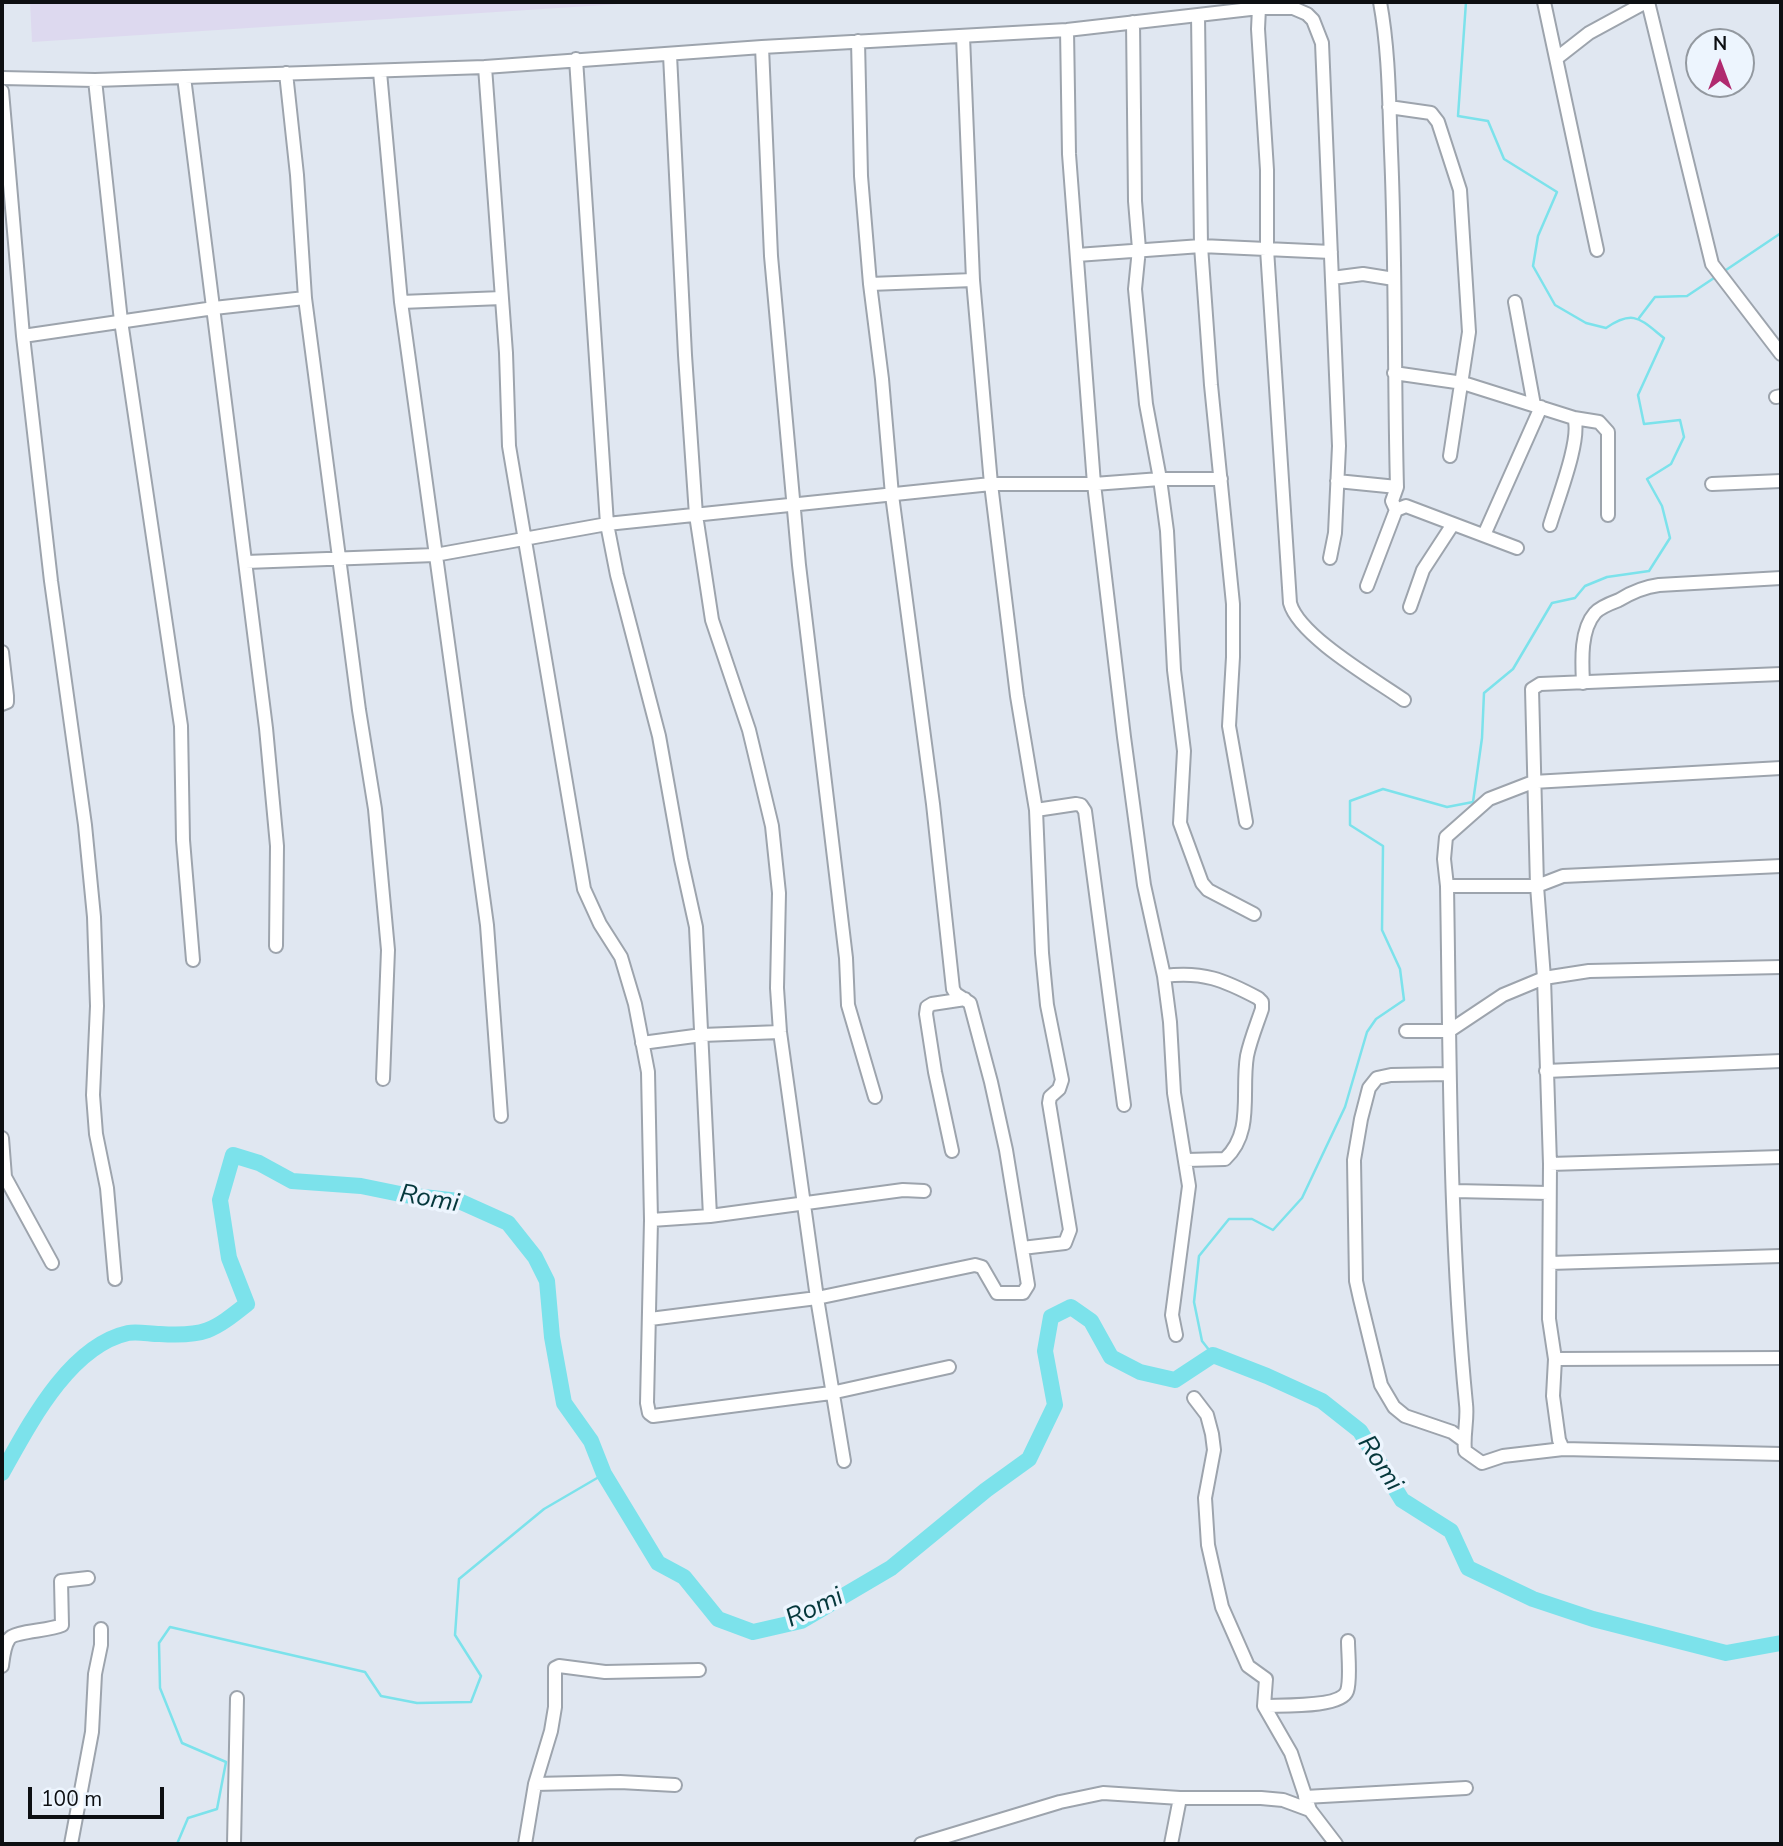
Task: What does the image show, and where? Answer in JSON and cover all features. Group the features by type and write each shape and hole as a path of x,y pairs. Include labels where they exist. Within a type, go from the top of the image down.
{"street":[{"path":"1367,586 1396,510 1392,501 1397,487 1387,38 1380,2"},
{"path":"1544,2 1597,250"},
{"path":"1557,58 1589,33 1647,2 1712,264 1781,354"},
{"path":"1261,5 1258,29 1267,170 1267,249 1290,603 1301,625 1404,700"},
{"path":"2,78 95,80 485,67 762,47 1067,30 1261,5 1293,8 1313,20 1322,43 1339,446 1335,534 1330,558"},
{"path":"1198,15 1201,246 1233,604 1229,726 1246,822"},
{"path":"1133,22 1135,201 1139,249 1135,289 1146,404 1167,531 1174,670 1184,751 1180,823 1202,883 1208,890 1254,914"},
{"path":"1067,30 1069,154 1094,484 1144,885 1164,976 1174,1093 1189,1186 1172,1315 1176,1335"},
{"path":"963,36 973,280 991,484 1017,696 1036,810 1044,979 1062,1080 1049,1103 1070,1230 1065,1243 1022,1248"},
{"path":"650,1319 817,1298 975,1265 982,1267 997,1293 1023,1293 1028,1285 1006,1150 991,1082 970,1003 953,989 933,804 892,495 870,284 861,176 859,41"},
{"path":"762,47 771,256 793,506 846,958 848,1005 875,1097"},
{"path":"670,55 696,515 712,620 749,730 772,827 779,893 780,1032 831,1393 844,1461"},
{"path":"576,59 607,524 617,575 659,736 696,927 709,1216"},
{"path":"485,67 502,298 509,446 524,539 584,889 600,924 621,957 635,1004 648,1072 651,1220 647,1403 649,1413 653,1416 831,1393 949,1367"},
{"path":"380,72 401,302 487,925 501,1116"},
{"path":"286,73 297,175 305,298 374,809 388,950 383,1079"},
{"path":"184,77 246,562 277,846 276,946"},
{"path":"95,80 121,321 181,726 183,840 192,960"},
{"path":"2,91 23,336 51,581 85,825 94,917 97,1006 93,1095 96,1135 107,1188 115,1279"},
{"path":"1389,107 1432,113 1438,122 1460,190 1469,332 1450,456"},
{"path":"1077,255 1201,246 1331,252"},
{"path":"1332,278 1363,274 1394,279"},
{"path":"870,284 973,280"},
{"path":"23,336 214,307 305,298"},
{"path":"401,302 502,298"},
{"path":"1484,535 1537,406 1515,302"},
{"path":"1394,373 1462,383 1574,418 1599,422 1608,432 1608,515"},
{"path":"1550,525 1575,444 1577,426 1574,418"},
{"path":"246,562 435,555 607,524 991,484 1094,484 1160,479 1221,479"},
{"path":"1337,481 1397,487"},
{"path":"1712,484 1781,481"},
{"path":"1396,510 1406,506 1517,548"},
{"path":"1410,607 1423,570 1453,524"},
{"path":"1583,683 1582,659 1586,634 1595,612 1633,592 1660,584 1781,578"},
{"path":"2,652 7,696 6,702 2,704"},
{"path":"1563,1449 1559,1440 1553,1396 1555,1359 1549,1318 1550,1164 1544,978 1533,782 1532,689 1540,684 1781,674"},
{"path":"1781,768 1533,782 1489,799 1446,837 1444,859 1447,886 1449,1074 1458,1334 1467,1408 1463,1440 1465,1451 1482,1463 1503,1456 1563,1449 1781,1454"},
{"path":"1036,810 1076,804 1081,805 1085,811 1124,1105"},
{"path":"1447,886 1537,886 1563,876 1781,866"},
{"path":"1406,1031 1449,1031 1503,995 1544,978 1588,971 1781,967"},
{"path":"1164,976 1200,974 1227,982 1262,1002 1247,1056 1244,1122 1240,1142 1226,1159 1186,1160"},
{"path":"952,1151 926,1014 927,1007 932,1004 965,999"},
{"path":"642,1043 702,1035 780,1032"},
{"path":"1546,1071 1781,1060"},
{"path":"1449,1074 1391,1075 1377,1078 1370,1087 1354,1160 1356,1281 1381,1385 1394,1407 1405,1416 1452,1432 1463,1440"},
{"path":"2,1138 5,1177 52,1263"},
{"path":"1550,1164 1781,1157"},
{"path":"651,1220 709,1216 903,1190 924,1191"},
{"path":"1454,1191 1549,1193"},
{"path":"1550,1263 1781,1256"},
{"path":"1555,1359 1781,1358"},
{"path":"1194,1398 1207,1415 1212,1434 1214,1451 1205,1498 1208,1533 1222,1607 1248,1666 1266,1679 1264,1706 1291,1754 1310,1810 1336,1844"},
{"path":"2,1666 8,1640 15,1634 50,1630 62,1625 61,1581 88,1578"},
{"path":"71,1844 92,1732 101,1629"},
{"path":"1264,1706 1326,1703 1341,1698 1347,1691 1348,1641"},
{"path":"524,1844 536,1784 551,1731 555,1707 555,1668 559,1666 605,1672 699,1670"},
{"path":"234,1844 237,1698"},
{"path":"536,1784 620,1782 675,1785"},
{"path":"1305,1797 1466,1788"},
{"path":"921,1844 1084,1796 1103,1793 1180,1798 1261,1798 1283,1800 1310,1810"},
{"path":"1171,1844 1180,1798"}],"shaded area":[{"path":"30,2 651,2 32,42"}],"waterway":[{"path":"1213,1355 1202,1341 1194,1302 1199,1256 1229,1219 1252,1219 1273,1230 1302,1198 1345,1107 1367,1032 1376,1019 1404,1000 1400,969 1382,930 1383,846 1350,825 1350,801 1383,789 1447,807 1473,802 1482,738 1484,693 1513,669 1552,603 1575,598 1585,586 1607,577 1649,571 1670,538 1662,506 1647,479 1671,464 1684,437 1680,420 1644,424 1638,395 1664,338 1636,319 1624,319 1606,328 1586,323 1555,305 1533,266 1538,236 1557,192 1504,159 1488,121 1458,116 1466,2 1462,2"},
{"path":"1723,272 1781,233"},
{"path":"1639,318 1655,297 1687,296 1717,276"},
{"name":"Romi","path":"2,1473 38,1411 69,1370 87,1354 107,1341 128,1333 198,1333 216,1326 247,1304 229,1258 220,1200 233,1155 259,1163 292,1181 361,1186 405,1195 459,1201 508,1223 535,1257 547,1281 552,1337 564,1403 591,1441 604,1474 658,1563 684,1577 718,1619 753,1632 801,1621 891,1568 986,1490 1029,1459 1055,1405 1045,1351 1051,1317 1071,1307 1091,1321 1111,1357 1140,1372 1175,1380 1213,1355 1322,1401 1360,1431 1402,1500 1451,1531 1468,1568 1533,1599 1593,1619 1726,1653 1781,1643"},
{"path":"177,1844 188,1818 217,1809 226,1762 182,1743 160,1688 159,1643 170,1627 365,1672 381,1696 417,1703 471,1702 481,1676 455,1635 459,1579 544,1509 604,1474"}]}
